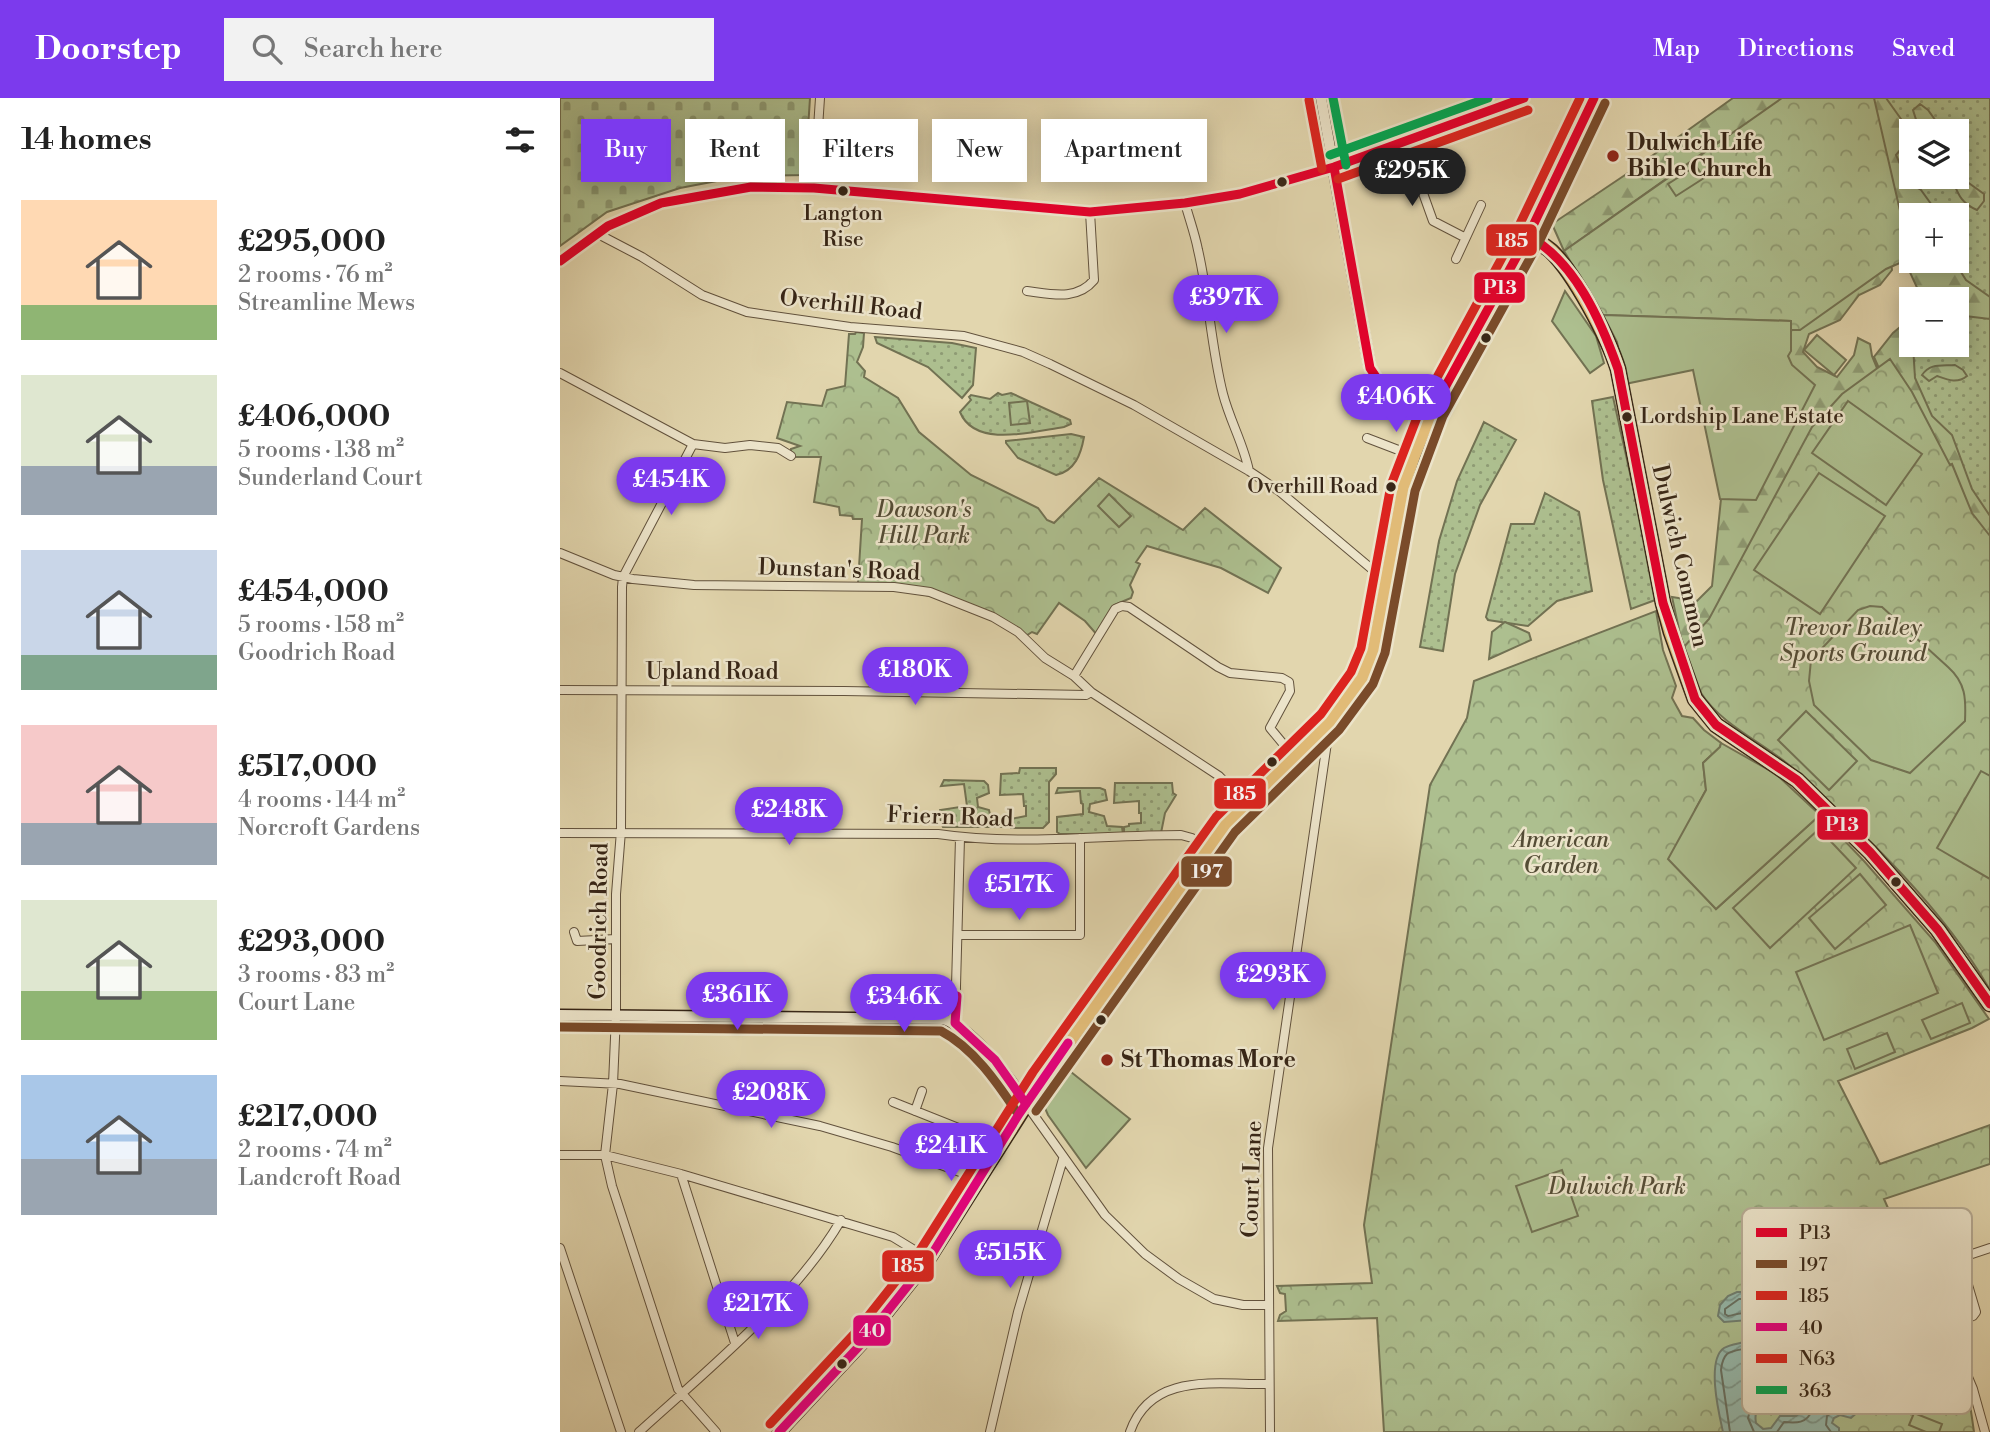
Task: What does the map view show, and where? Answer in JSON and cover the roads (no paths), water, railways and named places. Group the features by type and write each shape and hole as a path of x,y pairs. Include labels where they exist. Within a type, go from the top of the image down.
{"highway":[{"path":"1528,236 1594,98"},
{"name":"Dulwich Common","path":"1528,236 1555,256 1612,349 1663,603 1674,644 1695,699 1716,725 1797,780 1870,852 1938,930 1990,1004"}],"main road":[{"path":"1321,98 1370,369 1380,383 1432,411"},
{"path":"785,1430 863,1342 929,1259 1026,1104 1226,824 1330,722 1362,678 1372,654 1403,488 1414,456 1432,411 1528,236"},
{"path":"560,1015 944,1019 956,1023 968,1033 1026,1104"}],"street":[{"path":"814,188 820,98"},
{"path":"560,261 608,226 661,203 751,187 814,188 1090,212 1185,203 1240,194 1334,167 1524,98"},
{"path":"1404,140 1433,222 1464,237"},
{"path":"1185,203 1199,251 1223,394 1236,435 1245,452 1249,471"},
{"path":"1456,259 1481,205"},
{"path":"1027,291 1060,295 1077,293 1088,288 1094,280 1090,212"},
{"name":"Overhill Road","path":"598,234 642,257 702,295 747,312 850,327 964,336 1023,352 1134,405 1249,471 1279,491 1386,581"},
{"path":"560,373 693,444 725,448 750,445 778,448 791,456"},
{"path":"1367,438 1414,456"},
{"name":"Goodrich Road","path":"693,444 623,577 621,831 615,939 616,1015 613,1083 605,1155 610,1179 681,1393 716,1432"},
{"name":"Dunstan's Road","path":"560,553 623,577 694,585 894,586 930,592 993,617 1018,632 1045,658 1074,676 1091,692"},
{"path":"1074,676 1115,609 1129,607 1230,673 1282,678 1289,682 1290,691 1270,728 1294,757"},
{"name":"Upland Road","path":"560,690 1086,695 1091,692"},
{"path":"1091,692 1219,776 1246,804"},
{"name":"Court Lane","path":"1270,1432 1268,1148 1330,722"},
{"name":"Friern Road","path":"560,833 621,831 938,834 960,838 1181,835 1192,838 1206,852"},
{"path":"956,1023 960,838"},
{"path":"958,935 1080,935 1080,838"},
{"path":"575,932 577,941 615,939"},
{"path":"560,1081 613,1083 820,1126 911,1153 979,1179"},
{"path":"915,1111 922,1091"},
{"path":"893,1102 1001,1145"},
{"path":"1026,1104 1063,1159 1114,1225 1160,1266 1202,1293 1220,1301 1243,1305 1269,1305"},
{"path":"560,1155 605,1155 681,1174 893,1237 929,1259"},
{"path":"990,1432 1018,1312 1063,1159"},
{"path":"681,1174 736,1343"},
{"path":"639,1432 736,1343 787,1291 841,1220"},
{"path":"560,1248 621,1432"},
{"path":"1972,1254 1990,1248"},
{"path":"1972,1298 1976,1312 1972,1316"},
{"path":"1130,1432 1146,1403 1171,1389 1195,1384 1269,1384"},
{"path":"1972,1386 1984,1432"}],"water":[{"path":"1742,1292 1742,1321 1724,1322 1718,1316 1720,1305 1728,1296"},
{"path":"1742,1342 1742,1414 1756,1414 1756,1423 1763,1429 1771,1428 1780,1416 1856,1414 1851,1418 1840,1415 1834,1418 1832,1423 1839,1428 1839,1432 1723,1432 1715,1375 1719,1354 1730,1345"}],"place":[{"name":"Dulwich Life Bible Church","path":"1613,156"},
{"name":"Langton Rise","path":"843,191"},
{"name":"Lordship Lane Estate","path":"1627,417"},
{"name":"Overhill Road","path":"1391,487"},
{"name":"St Thomas More","path":"1107,1060"}],"park label":[{"name":"Dawson's Hill Park","path":"924,523"},
{"name":"Trevor Bailey Sports Ground","path":"1853,641"},
{"name":"American Garden","path":"1561,853"},
{"name":"Dulwich Park","path":"1617,1187"}]}
